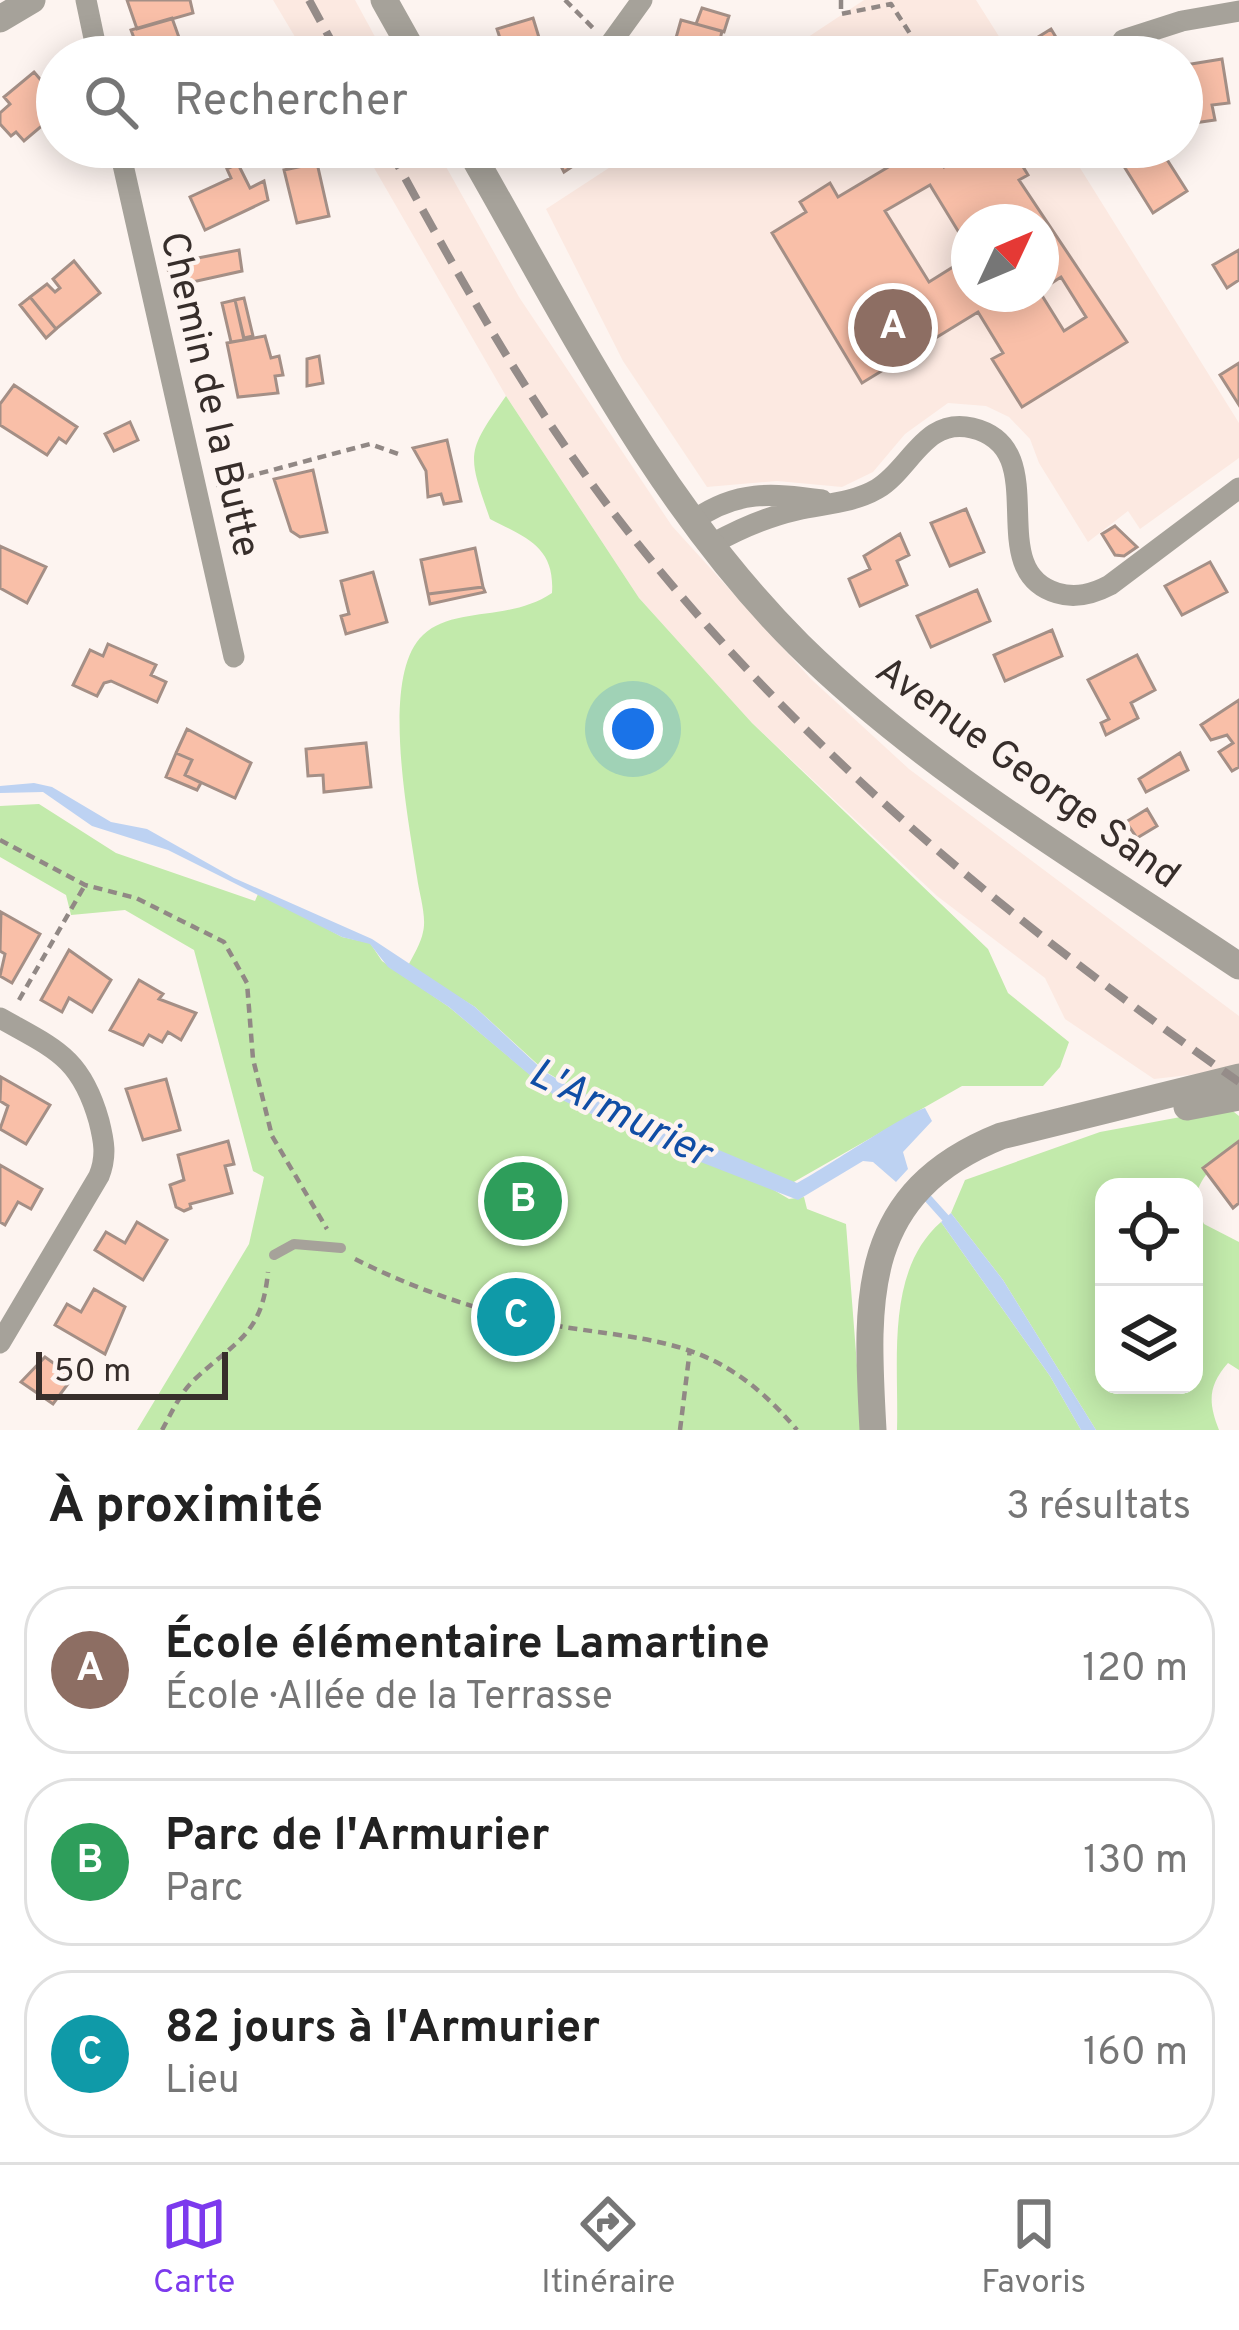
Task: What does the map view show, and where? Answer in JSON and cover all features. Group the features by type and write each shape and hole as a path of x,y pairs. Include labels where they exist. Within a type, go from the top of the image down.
{"street":[{"path":"0,19 32,0"},
{"path":"86,0 94,36"},
{"path":"384,0 404,36"},
{"path":"616,36 643,0"},
{"path":"1135,36 1181,21 1239,11"},
{"name":"Chemin de la Butte","path":"124,168 234,657"},
{"name":"Avenue George Sand","path":"480,168 637,438 712,544 797,643 921,751 1239,966"},
{"path":"712,544 746,525 886,483 934,433 976,429 999,442 1015,468 1021,556 1032,577 1059,593 1087,595 1125,575 1239,488"},
{"path":"694,520 724,501 758,493 834,502"},
{"path":"0,1343 99,1176 105,1150 89,1085 78,1068 3,1020"},
{"path":"873,1430 869,1290 888,1237 922,1189 975,1147 1239,1077"},
{"path":"1075,1118 1239,1097"}],"lane":[{"path":"274,1256 294,1244 341,1248"}],"path":[{"path":"565,0 604,36"},
{"path":"841,0 842,14 891,4 912,36"},
{"path":"196,489 370,444 401,455"},
{"path":"0,840 85,885 136,898 202,928 231,950 247,983 253,1059 272,1136 341,1248 371,1268 477,1307 690,1349 736,1370 797,1430"},
{"path":"3,1020 85,885"},
{"path":"162,1430 187,1388 230,1355 257,1320 274,1256"},
{"path":"680,1430 690,1349"}],"shaded area":[{"path":"273,0 355,0 375,36 294,36"},
{"path":"864,0 976,0 999,36 810,36"},
{"path":"374,168 447,168 519,297 672,526 811,679 909,769 1239,1016 1239,1088 1215,1072 1154,1079 1065,1019 1045,978 937,896 752,723 639,598 506,396"},
{"path":"609,168 1080,168 1239,423 1239,458 1140,529 1128,511 1088,542 1039,463 1030,439 1009,417 986,406 948,403 905,434 873,472 842,487 777,481 707,487 623,361 546,209"}],"green space":[{"path":"506,396 639,598 752,723 988,949 1008,993 1069,1042 1060,1067 1043,1086 962,1086 792,1183 576,1090 546,1072 475,1007 408,966 421,941 424,919 400,750 402,682 410,655 423,635 436,626 518,608 552,593 543,554 527,539 490,519 477,480 477,443"},
{"path":"39,804 116,853 255,901 258,894 271,898 342,937 370,943 382,961 449,1007 557,1097 652,1143 757,1180 789,1199 804,1197 807,1209 846,1224 862,1430 137,1430 249,1244 264,1177 253,1171 194,950 125,910 71,915 66,895 0,857 0,806"},
{"path":"1229,1108 1239,1116 1239,1151 1210,1169 1203,1179 1095,1178 1095,1394 1203,1394 1203,1222 1239,1242 1239,1370 1228,1363 1213,1387 1219,1430 1096,1430 1003,1280 951,1213 965,1180 1100,1132"},
{"path":"941,1222 1050,1376 1081,1430 897,1430 903,1291 923,1242"}],"water":[{"path":"34,783 52,787 111,822 147,829 234,878 372,939 475,1007 545,1072 576,1090 797,1183 916,1112 925,1108 932,1121 903,1152 908,1169 896,1182 873,1162 863,1161 798,1200 652,1143 556,1097 449,1007 388,967 370,944 342,937 168,850 92,826 43,792 0,793 0,786"},
{"path":"951,1213 1003,1280 1096,1430 1081,1430 1050,1376 941,1222"}],"building":[{"path":"127,0 190,0 193,13 137,29"},
{"path":"702,8 729,16 724,32 696,24"},
{"path":"172,18 178,36 133,36 131,30"},
{"path":"533,18 539,36 499,36 497,29"},
{"path":"681,20 722,31 721,36 676,36"},
{"path":"1222,59 1229,103 1212,105 1215,120 1203,122 1203,62"},
{"path":"36,74 36,131 24,141 0,124 0,113 10,104 4,97"},
{"path":"240,168 250,188 264,181 268,200 205,230 190,197 231,178 227,169"},
{"path":"318,168 329,216 297,223 284,170"},
{"path":"887,168 1024,168 1028,175 1019,180 1035,204 951,204 951,219 930,185 885,211 929,282 951,268 951,312 978,312 862,383 772,233 806,212 800,202 830,183 838,197"},
{"path":"1125,168 1172,168 1187,191 1153,213"},
{"path":"1059,240 1127,342 1022,407 992,359 1003,353 978,312 1052,312 1064,331 1086,317 1059,278"},
{"path":"239,250 242,271 179,285 178,278 170,279 167,264"},
{"path":"1239,250 1239,280 1227,288 1213,265"},
{"path":"74,261 100,293 56,329 30,297 47,284 55,292 60,288 53,279"},
{"path":"30,297 56,329 46,338 20,305"},
{"path":"244,298 253,336 244,338 235,300"},
{"path":"235,300 244,340 231,342 222,303"},
{"path":"265,336 271,358 279,356 283,375 275,376 278,393 238,397 227,343"},
{"path":"319,356 323,383 307,386 307,359"},
{"path":"1239,363 1239,405 1220,375"},
{"path":"14,385 77,427 66,443 59,438 47,455 0,425 0,404"},
{"path":"130,422 138,440 114,451 105,434"},
{"path":"447,440 461,501 444,504 441,494 428,497 426,471 413,448"},
{"path":"313,470 327,532 300,537 291,531 274,479"},
{"path":"966,509 984,552 950,566 931,523"},
{"path":"1115,526 1137,547 1124,556 1115,555 1102,534"},
{"path":"900,534 909,555 897,561 907,585 860,606 849,579 870,569 864,556"},
{"path":"0,546 46,567 27,603 0,588"},
{"path":"475,548 483,587 428,594 421,560"},
{"path":"1210,562 1227,592 1182,615 1165,586"},
{"path":"373,572 387,622 346,634 341,616 349,614 341,581"},
{"path":"483,587 485,592 430,604 428,594"},
{"path":"977,590 990,621 931,647 917,616"},
{"path":"1052,630 1062,656 1005,681 994,655"},
{"path":"108,644 156,665 151,675 166,682 157,702 111,681 104,683 97,696 73,685 90,650 103,656"},
{"path":"1137,655 1155,690 1131,703 1138,718 1106,735 1101,723 1109,719 1088,680"},
{"path":"1239,700 1239,767 1232,771 1219,752 1233,743 1227,735 1211,740 1201,725"},
{"path":"187,729 251,763 235,798 185,775 192,760 176,753"},
{"path":"366,743 371,787 324,792 323,775 308,776 306,749"},
{"path":"176,753 192,760 185,775 201,783 197,790 166,777"},
{"path":"1180,753 1188,770 1146,792 1139,779"},
{"path":"1147,809 1157,826 1137,838 1126,822"},
{"path":"1,912 40,934 12,983 0,976 5,954 0,951"},
{"path":"69,950 111,980 92,1012 69,998 62,1012 41,1000"},
{"path":"139,980 163,994 159,999 196,1013 181,1040 168,1032 162,1042 149,1035 143,1045 110,1030"},
{"path":"1,1077 50,1105 26,1144 0,1129 8,1106 0,1101"},
{"path":"166,1079 180,1130 143,1140 126,1089"},
{"path":"228,1141 234,1164 225,1166 232,1193 190,1204 184,1211 176,1207 170,1185 184,1180 178,1155"},
{"path":"1239,1141 1239,1203 1233,1208 1203,1168"},
{"path":"0,1165 42,1189 31,1209 18,1202 5,1225 0,1222"},
{"path":"137,1222 167,1240 143,1280 95,1250 106,1232 125,1243"},
{"path":"94,1289 125,1307 105,1354 55,1325 67,1304 81,1312"},
{"path":"45,1357 73,1377 53,1404 21,1382"}],"waterway":[{"name":"L'Armurier","path":"924,1194 950,1223"}],"railway":[{"path":"309,0 329,36"},
{"path":"400,168 491,329 575,461 674,588 746,668 821,745 981,887 1239,1082"}],"place":[{"name":"École élémentaire Lamartine","path":"893,328"},
{"name":"Parc de l'Armurier","path":"523,1201"},
{"name":"82 jours à l'Armurier","path":"516,1317"}]}
